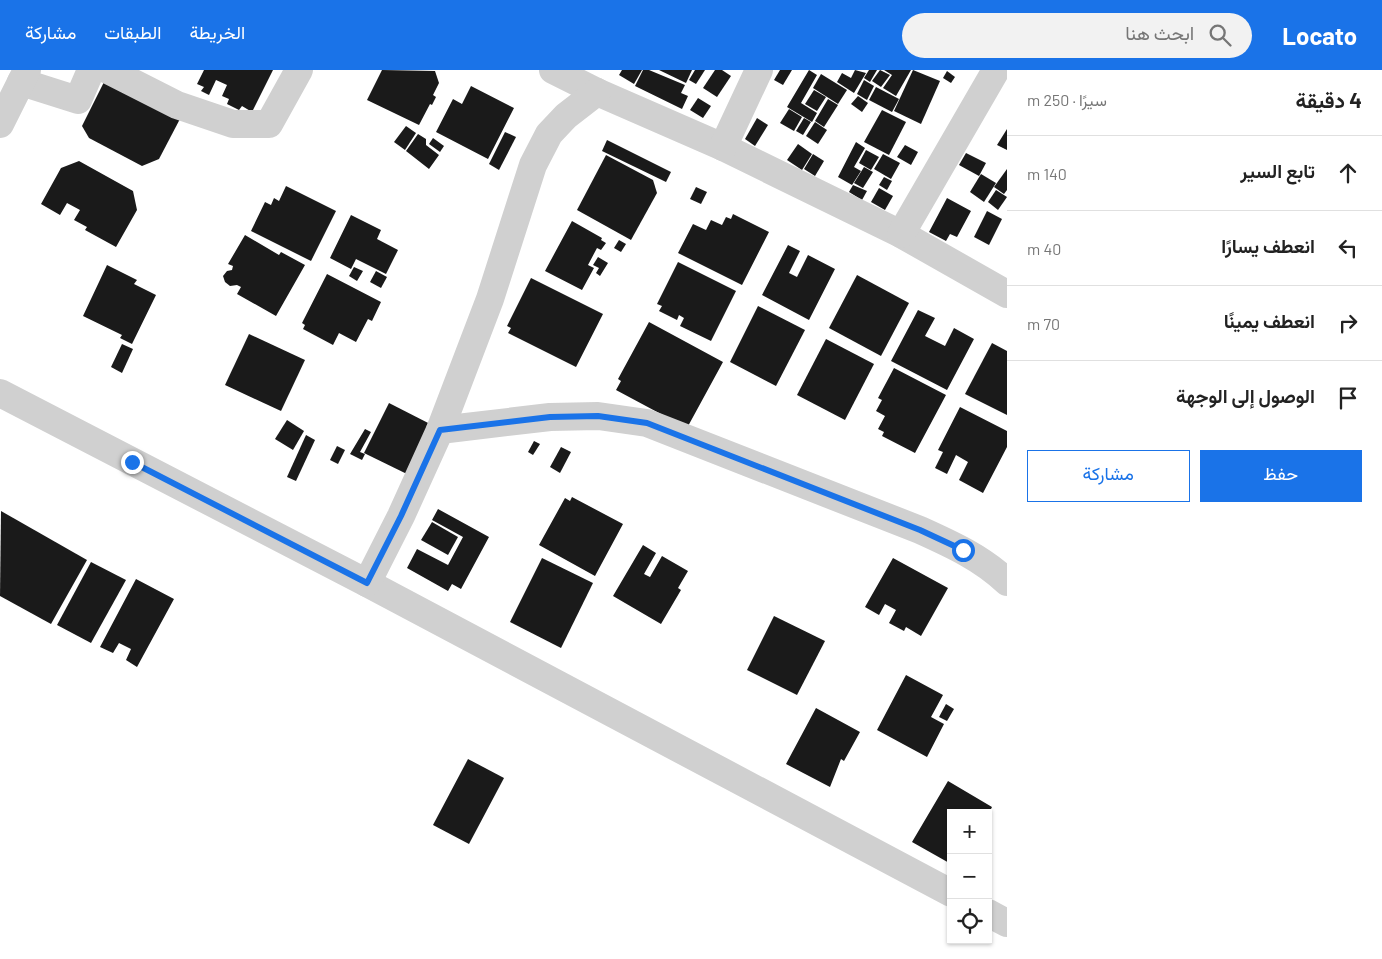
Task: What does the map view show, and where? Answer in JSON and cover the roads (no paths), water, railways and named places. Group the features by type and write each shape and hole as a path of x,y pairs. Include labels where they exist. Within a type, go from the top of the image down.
{"street":[{"path":"0,124 24,76 78,100 91,70"},
{"path":"108,70 177,105 234,124 269,124 300,70"},
{"path":"553,70 597,92 724,146 901,234 1007,294"},
{"path":"724,146 759,70"},
{"path":"901,234 996,70"},
{"path":"367,583 401,516 440,430 490,299 533,166 549,134 566,116 597,92"},
{"path":"0,393 367,583 947,891"},
{"path":"440,430 550,417 598,416 647,423 920,530 1004,569"},
{"path":"992,915 1007,923"}]}
